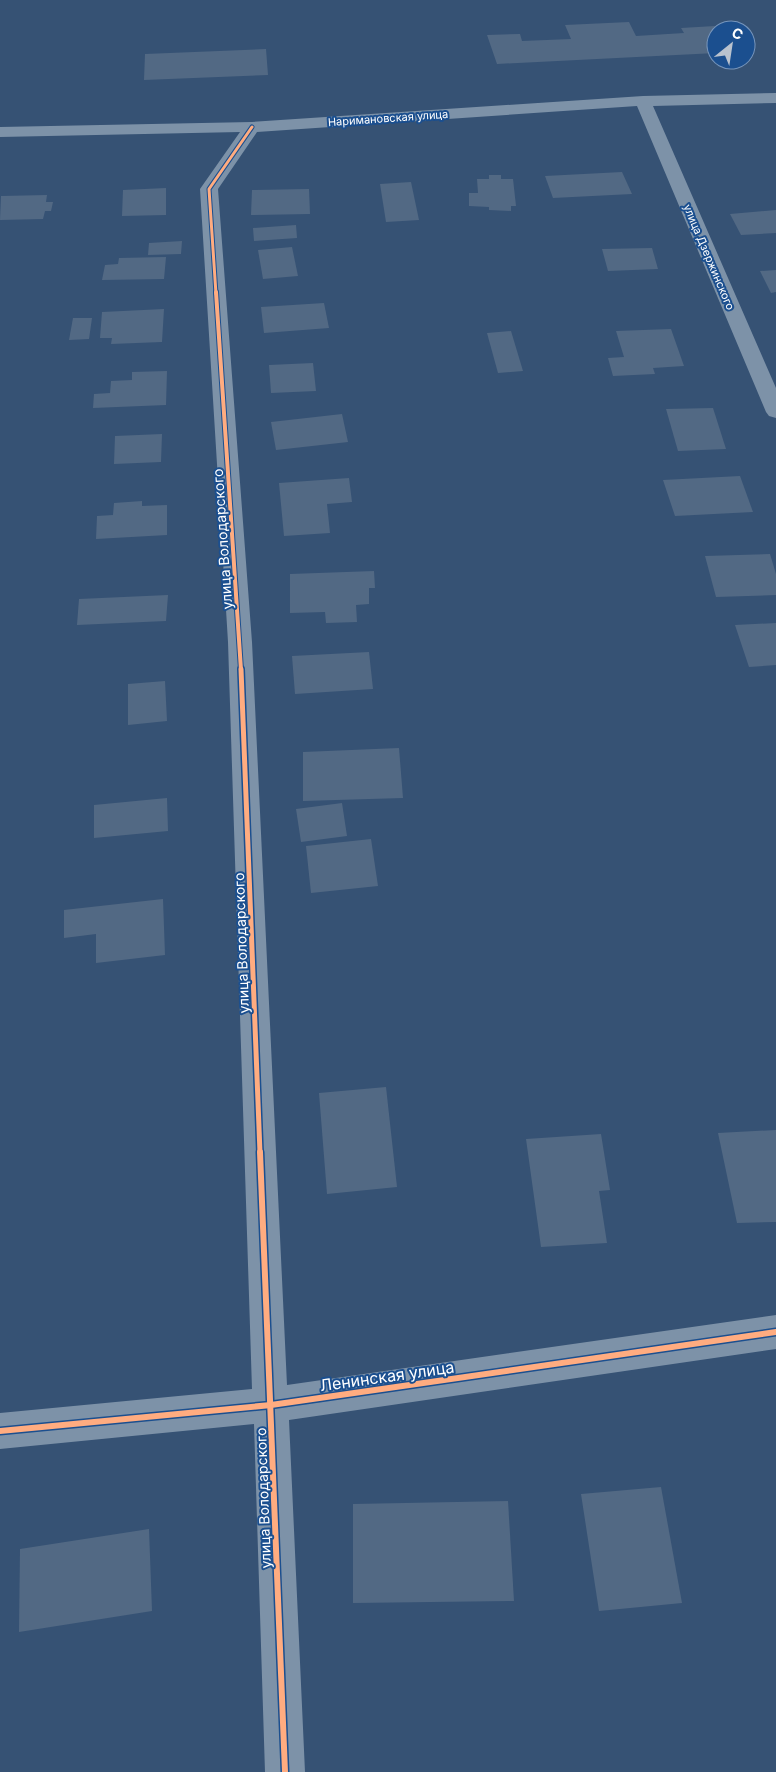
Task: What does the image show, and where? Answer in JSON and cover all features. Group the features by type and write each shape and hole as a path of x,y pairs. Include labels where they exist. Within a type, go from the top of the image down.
{"street":[{"name":"Наримановская улица","path":"0,132 252,127 643,101 776,98"},
{"name":"улица Дзержинского","path":"643,101 776,412"},
{"name":"улица Володарского","path":"252,127 209,189 240,642 285,1772"},
{"name":"Ленинская улица","path":"0,1431 271,1405 776,1332"}],"building":[{"path":"629,22 636,36 684,33 681,28 706,27 706,54 497,64 487,35 520,34 522,41 571,39 565,25"},
{"path":"266,49 268,75 144,80 145,54"},
{"path":"622,172 632,194 553,198 545,176"},
{"path":"489,175 501,175 501,179 513,179 516,206 511,206 511,211 489,210 489,207 469,206 469,193 478,193 477,179 489,179"},
{"path":"411,182 419,220 386,222 380,184"},
{"path":"166,188 166,215 122,216 123,190"},
{"path":"309,189 310,214 251,215 252,190"},
{"path":"47,195 46,202 53,202 51,211 45,211 43,219 0,220 1,196"},
{"path":"776,210 776,233 741,235 730,214"},
{"path":"296,225 297,238 254,241 253,228"},
{"path":"182,241 181,254 148,255 149,243"},
{"path":"292,247 298,276 263,279 258,250"},
{"path":"652,248 658,269 608,271 602,249"},
{"path":"166,257 164,279 102,280 105,265 118,264 119,258"},
{"path":"776,270 776,292 771,293 760,271"},
{"path":"324,303 329,328 264,333 261,307"},
{"path":"164,309 162,342 111,344 112,338 100,338 102,312"},
{"path":"73,318 92,318 89,339 69,340"},
{"path":"671,329 684,366 653,368 655,374 613,376 608,358 624,357 616,331"},
{"path":"511,331 523,371 498,373 487,333"},
{"path":"313,363 316,391 271,393 269,365"},
{"path":"167,371 166,405 93,408 94,394 110,393 111,381 132,380 132,372"},
{"path":"713,408 726,449 678,451 666,409"},
{"path":"342,414 348,442 276,450 271,422"},
{"path":"162,434 161,462 114,464 115,436"},
{"path":"740,476 753,512 675,516 663,480"},
{"path":"349,478 352,502 327,504 330,533 284,536 279,483"},
{"path":"142,501 142,506 167,505 167,535 96,539 97,516 113,515 114,503"},
{"path":"770,554 776,574 776,595 716,597 705,556"},
{"path":"374,571 375,588 369,588 369,604 356,605 357,622 326,623 325,612 290,613 290,574"},
{"path":"168,595 166,621 77,625 79,599"},
{"path":"776,623 776,665 749,667 735,625"},
{"path":"369,652 373,689 295,694 292,656"},
{"path":"165,681 167,721 128,725 128,684"},
{"path":"399,748 403,798 303,801 303,752"},
{"path":"167,798 168,831 94,838 94,805"},
{"path":"342,803 347,836 301,842 296,809"},
{"path":"371,839 378,886 311,893 306,846"},
{"path":"163,899 165,955 96,963 96,934 64,938 64,910"},
{"path":"386,1087 397,1187 327,1194 319,1093"},
{"path":"776,1130 776,1222 737,1223 718,1133"},
{"path":"601,1134 610,1190 599,1191 607,1243 541,1247 526,1139"},
{"path":"661,1487 682,1603 599,1611 581,1494"},
{"path":"508,1501 514,1601 353,1603 353,1504"},
{"path":"149,1529 152,1611 19,1632 20,1549"}],"cycle path":[{"path":"252,127 209,189 240,642 285,1772"},
{"path":"0,1431 271,1405 776,1332"}]}
